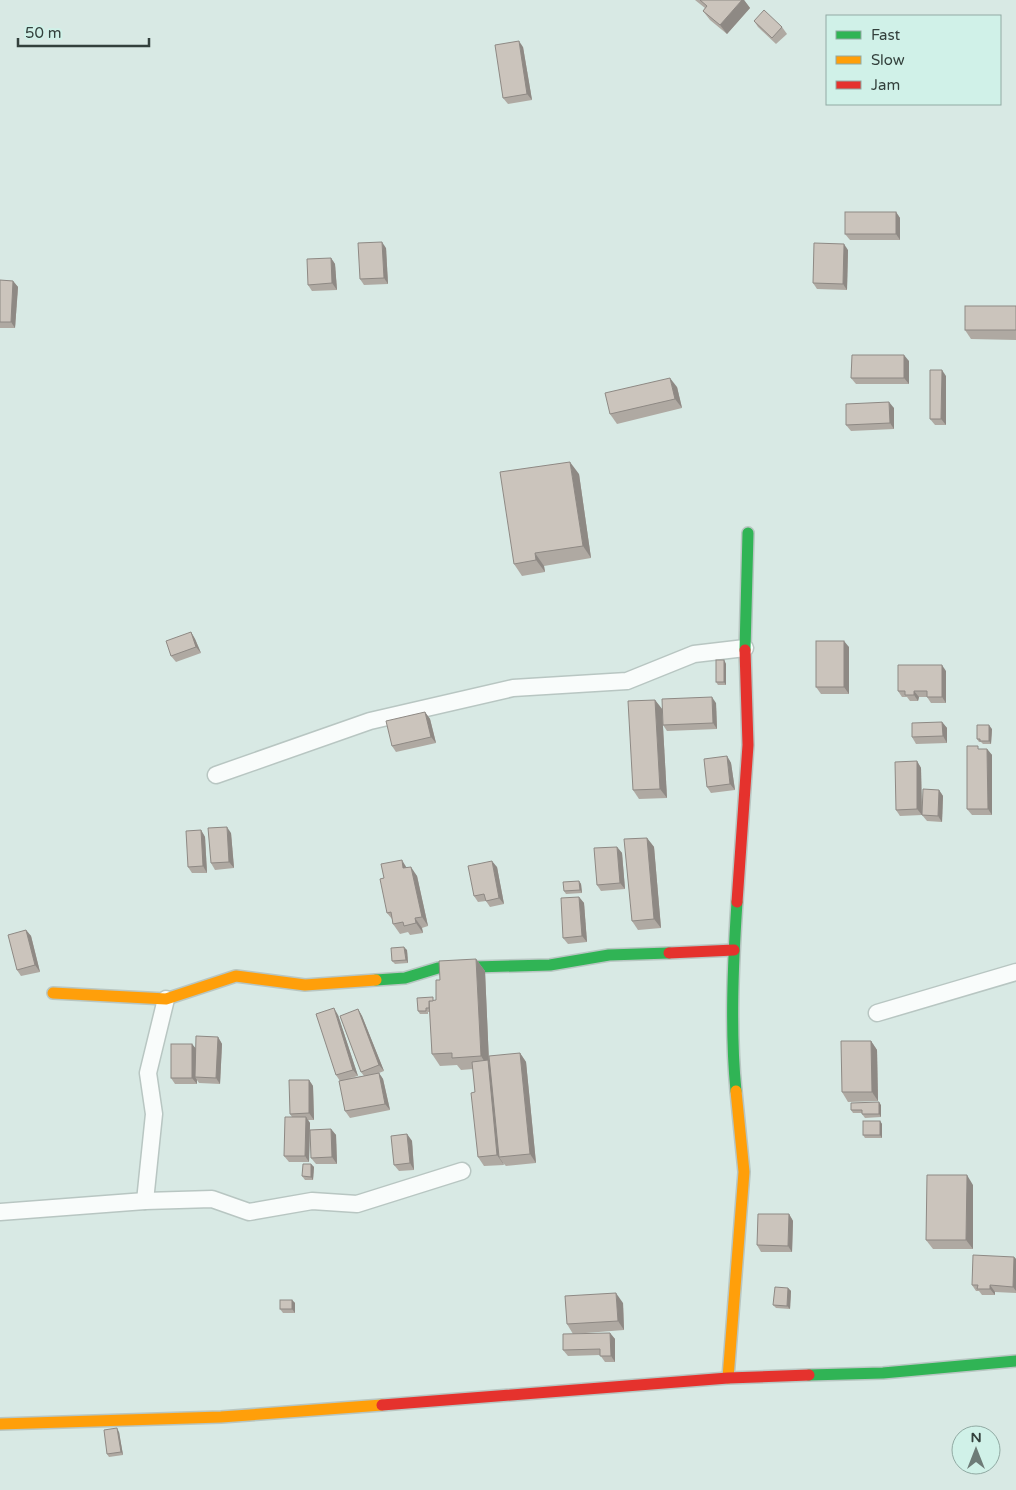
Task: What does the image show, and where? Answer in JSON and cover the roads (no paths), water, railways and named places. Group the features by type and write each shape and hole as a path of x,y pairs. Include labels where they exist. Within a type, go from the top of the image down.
{"street":[{"path":"728,1378 744,1172 734,1069 734,950 748,745 745,648 748,533"},
{"path":"216,774 370,721 512,688 627,681 694,654 745,648"},
{"path":"53,993 166,1000 236,976 305,985 405,978 438,968 550,965 608,955 734,950"},
{"path":"877,1013 1016,972"},
{"path":"145,1201 154,1114 148,1073 166,1000"},
{"path":"0,1212 145,1201 212,1199 249,1212 312,1201 357,1204 462,1171"},
{"path":"0,1424 221,1417 728,1378 884,1373 1016,1361"}]}
